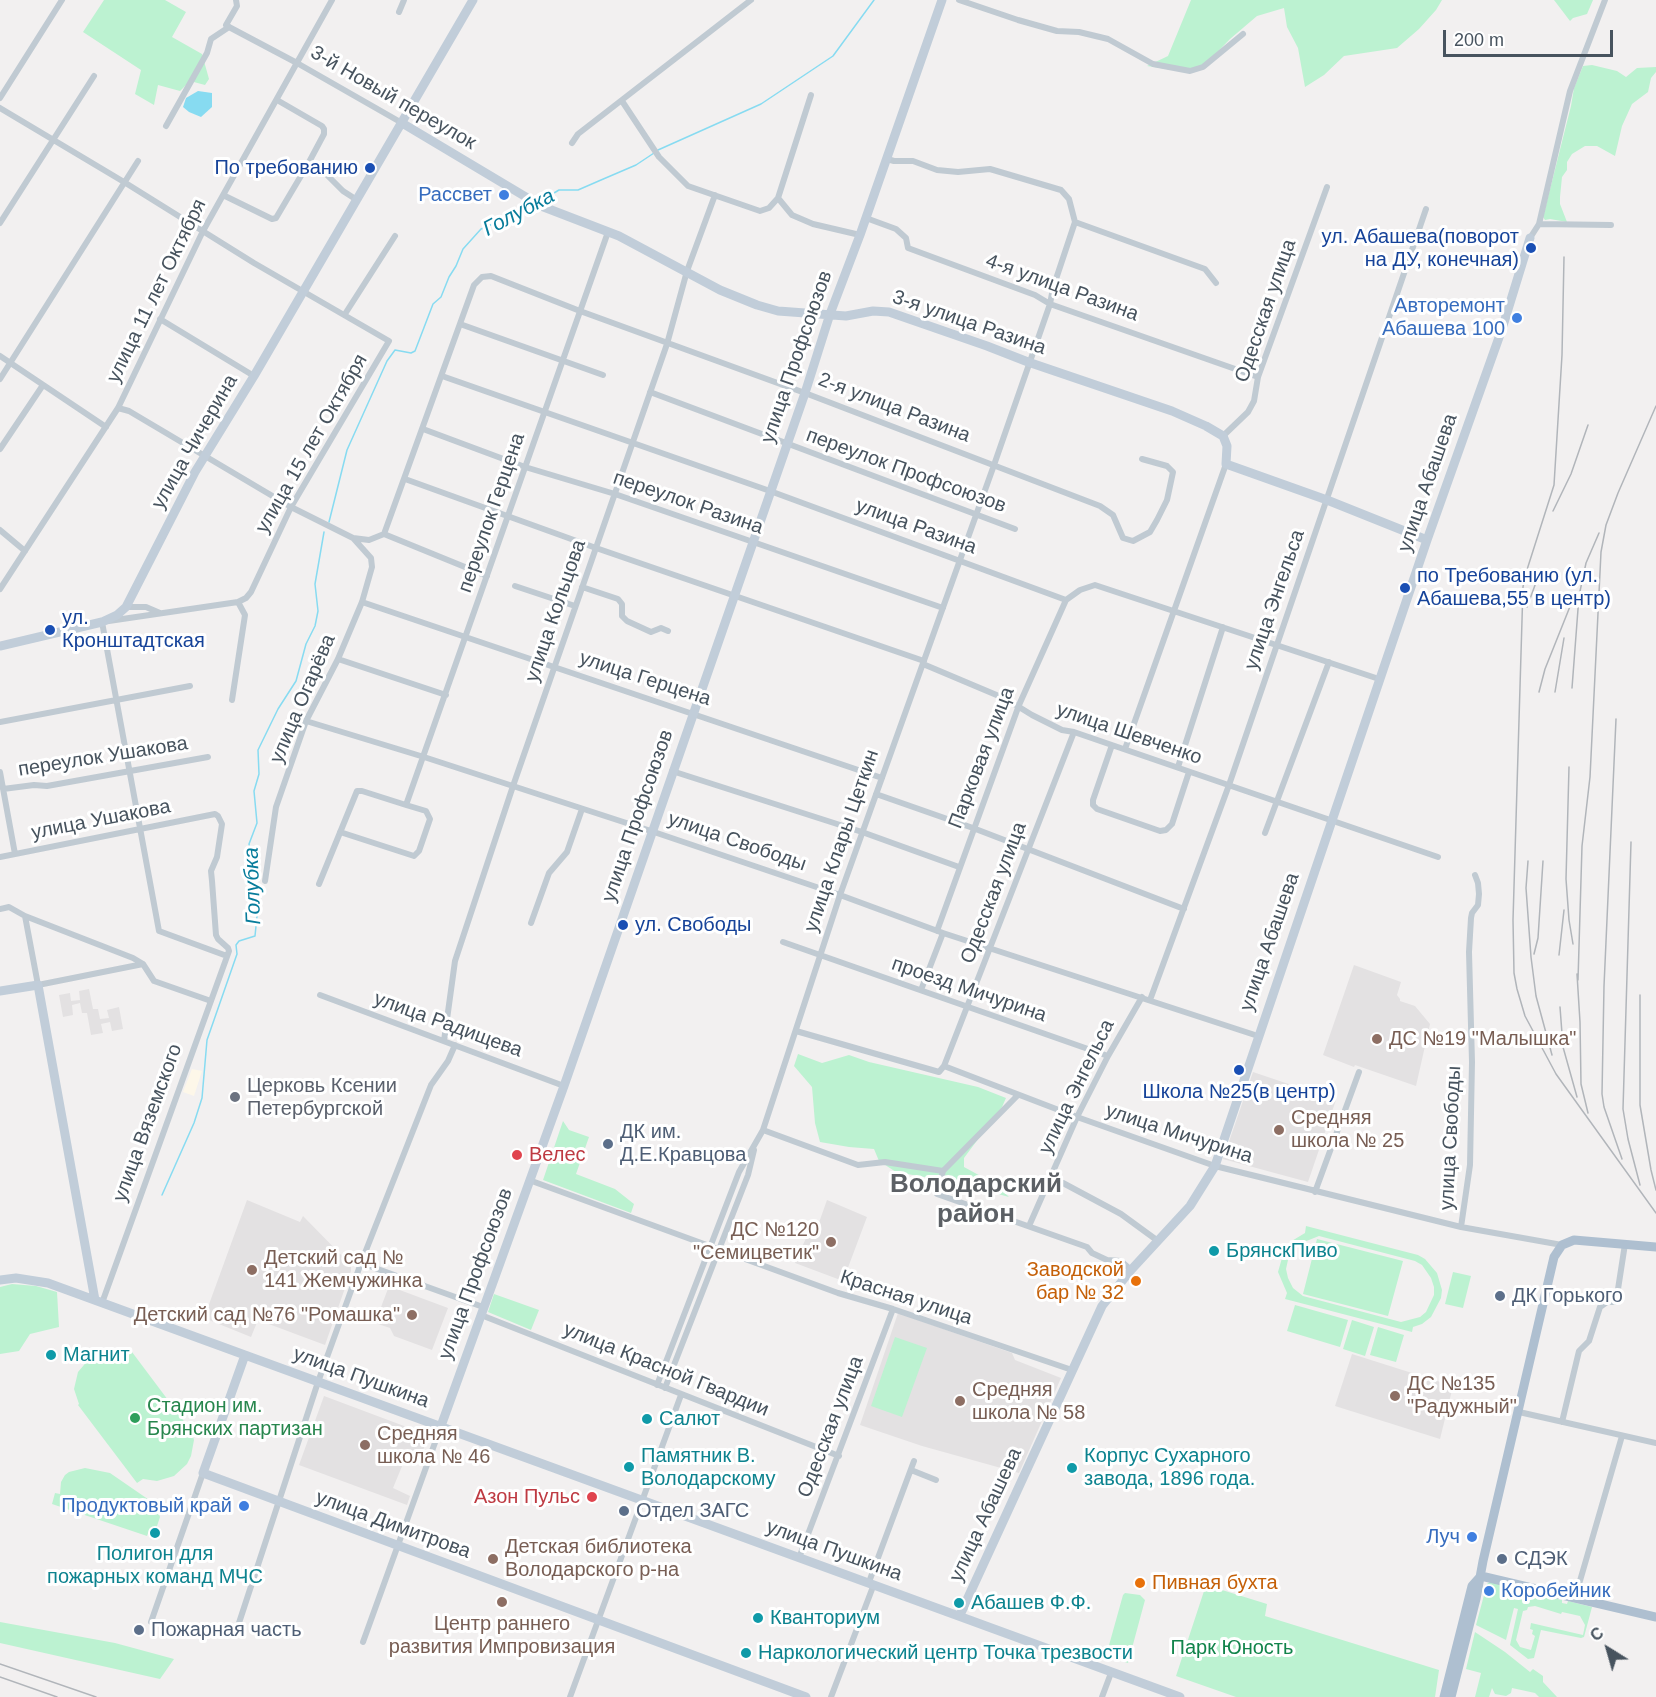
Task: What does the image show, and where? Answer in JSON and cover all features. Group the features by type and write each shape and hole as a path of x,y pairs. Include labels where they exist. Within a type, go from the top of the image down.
{"main road":[{"path":"1451,1697 1554,1257 1562,1245 1578,1239 1656,1247"},
{"path":"1481,1575 1656,1617"},
{"path":"1444,1697 1472,1587 1481,1575"}],"street":[{"path":"0,98 62,0"},
{"path":"166,126 207,53 211,39 227,26 237,6 236,0"},
{"name":"улица 11 лет Октября","path":"0,589 118,408 203,231 332,0"},
{"path":"399,12 404,0"},
{"name":"улица Чичерина","path":"126,607 195,472 254,376 473,0"},
{"path":"572,143 578,134 751,0"},
{"name":"улица Профсоюзов","path":"363,1642 564,1086 805,393 830,314 942,0"},
{"path":"959,0 1057,31 1079,32 1108,39 1153,64 1190,71 1203,67 1243,34"},
{"path":"1530,238 1539,224 1570,91 1605,0"},
{"name":"3-й Новый переулок","path":"227,26 402,123 541,206"},
{"path":"0,223 94,76"},
{"path":"622,101 659,157 688,186 760,211 769,208 778,198 811,95"},
{"path":"223,195 272,219 276,218 308,164 324,134 324,129 277,100"},
{"path":"0,108 254,263 345,315 395,236"},
{"path":"886,159 913,161 938,170 958,172 990,169 1061,190 1069,203 1075,222 1205,269 1216,283"},
{"path":"0,379 138,161"},
{"path":"308,164 322,171 343,191 357,200"},
{"name":"Одесская улица","path":"1223,436 1248,412 1254,401 1258,377 1327,187"},
{"name":"улица Кольцова","path":"444,1041 455,961 513,786 667,344 687,271 715,195"},
{"path":"778,198 792,215 813,224 860,235"},
{"name":"3-я улица Разина","path":"541,206 608,232 720,290 757,305 778,311 846,316 873,311 890,312 1172,411 1223,436"},
{"name":"улица Энгельса","path":"1150,1000 1229,786 1426,209"},
{"name":"4-я улица Разина","path":"866,218 896,229 906,238 908,248 1035,295 1050,304 1258,377"},
{"name":"улица Клары Цеткин","path":"657,1385 739,1172 763,1130 840,895 994,465 1050,304 1075,222"},
{"path":"1539,224 1611,225"},
{"name":"переулок Герцена","path":"406,805 608,232"},
{"name":"улица Абашева","path":"960,1615 1102,1306 1131,1270 1190,1206 1215,1166 1379,679 1502,329 1530,238"},
{"name":"2-я улица Разина","path":"460,324 474,285 482,277 491,276 1100,506 1113,515 1123,538 1133,541 1150,532 1157,520 1167,500 1173,472 1167,466 1142,459"},
{"name":"улица 15 лет Октября","path":"238,602 251,592 291,507 389,344 386,338 345,315"},
{"path":"160,318 254,376"},
{"path":"487,576 384,534 460,324 603,375"},
{"path":"0,356 106,427"},
{"name":"улица Разина","path":"442,376 770,491 1066,600"},
{"path":"0,449 43,385"},
{"name":"переулок Профсоюзов","path":"650,392 1015,529"},
{"name":"улица Огарёва","path":"118,408 129,411 291,507 353,537 369,540 384,534"},
{"name":"переулок Разина","path":"423,429 525,467 615,494 943,608"},
{"path":"1125,749 1226,464 1227,446 1223,436"},
{"path":"1226,464 1327,500 1427,540"},
{"name":"улица Шевченко","path":"405,479 923,662 1018,705 1047,724 1062,730 1125,749 1438,857"},
{"path":"0,530 25,551"},
{"name":"улица Огарёва","path":"264,881 276,807 306,721 338,658 362,602 372,567 371,558 353,537"},
{"path":"1066,600 1080,590 1095,585 1379,679"},
{"path":"515,586 575,606"},
{"path":"582,587 618,599 622,604 622,616 627,621 651,632 661,628 668,631"},
{"name":"Парковая улица","path":"921,990 959,867 1018,705 1066,600"},
{"path":"0,646 102,622 238,602 245,615 232,700"},
{"name":"улица Герцена","path":"362,602 693,712 882,778"},
{"path":"102,622 117,615 126,607 146,607 161,613"},
{"path":"102,622 159,931 227,956"},
{"path":"1178,767 1223,627"},
{"path":"338,658 446,695"},
{"path":"1265,833 1329,662"},
{"path":"0,722 190,686"},
{"name":"улица Свободы","path":"306,721 651,831 840,895 940,932 1258,1036"},
{"name":"Одесская улица","path":"944,1066 1074,732"},
{"path":"1112,745 1093,800 1093,805 1097,809 1160,831 1166,830 1172,824 1189,772"},
{"name":"переулок Ушакова","path":"3,789 34,784 47,786 208,757"},
{"path":"672,771 862,832 959,867"},
{"path":"0,772 15,854"},
{"path":"319,884 340,832 357,792 362,791 426,811 430,819 419,851 414,856 340,832"},
{"path":"876,795 973,828 1185,909"},
{"path":"531,923 549,873 567,852 582,809"},
{"name":"улица Ушакова","path":"0,857 218,816 222,824 217,857 211,872 216,934 228,948 227,956"},
{"name":"улица Свободы","path":"1461,1227 1470,1165 1472,1062 1469,952 1472,912 1478,905 1479,894 1475,875"},
{"path":"0,909 9,907 25,916 133,958 143,964 154,981 211,1001"},
{"path":"25,916 98,1302"},
{"name":"проезд Мичурина","path":"783,942 1108,1056"},
{"name":"улица Вяземского","path":"98,1302 227,956"},
{"path":"0,991 143,964"},
{"name":"улица Радищева","path":"320,995 564,1086"},
{"name":"улица Энгельса","path":"1029,1226 1077,1117 1142,997"},
{"name":"улица Мичурина","path":"796,1031 939,1072 944,1066 1077,1117 1215,1166 1461,1227 1562,1245"},
{"path":"236,1632 318,1382 361,1263 431,1085 448,1061 455,1045"},
{"path":"1315,1192 1359,1072"},
{"path":"1018,1095 943,1171 937,1194 1087,1247 1092,1253 1107,1260 1121,1261 1131,1270"},
{"path":"763,1130 858,1165 885,1162 943,1171"},
{"path":"664,1388 748,1175 754,1147"},
{"name":"Красная улица","path":"529,1180 838,1293 893,1309 1072,1370"},
{"path":"1051,1180 1064,1183 1121,1214 1158,1241"},
{"path":"1562,1422 1579,1351 1589,1341 1600,1307 1607,1302 1616,1302 1625,1244"},
{"name":"улица Красной Гвардии","path":"361,1263 681,1395 839,1456"},
{"name":"улица Пушкина","path":"0,1280 16,1278 48,1283 1180,1697"},
{"name":"Одесская улица","path":"799,1558 893,1309"},
{"path":"152,1622 244,1355"},
{"path":"570,1697 681,1395"},
{"path":"1519,1412 1656,1443"},
{"path":"1575,1598 1622,1436"},
{"path":"831,1697 914,1461"},
{"path":"910,1470 936,1480"},
{"name":"улица Димитрова","path":"203,1473 806,1697"},
{"path":"1102,1697 1111,1673"}],"shaded area":[{"name":"ДС №19 \"Малышка\"","path":"1354,965 1401,982 1397,995 1400,1001 1415,1006 1430,1024 1416,1086 1323,1055"},
{"path":"89,989 93,1009 98,1009 100,1019 109,1018 107,1010 119,1007 123,1029 112,1031 110,1022 101,1024 103,1033 91,1035 87,1013 82,1013 80,1003 72,1005 73,1015 63,1017 59,995 70,993 71,1001 80,1000 79,991"},
{"path":"192,1069 202,1071 194,1096 183,1092"},
{"name":"Средняя школа № 25","path":"1253,1072 1336,1100 1308,1182 1223,1159"},
{"path":"247,1200 300,1222 303,1216 351,1265 351,1271 325,1345 258,1320 251,1337 204,1318"},
{"name":"ДС №120 \"Семицветик\"","path":"827,1200 867,1217 843,1281 795,1263 810,1229 816,1231"},
{"name":"Детский сад №76 \"Ромашка\"","path":"389,1286 448,1308 432,1350 394,1336 390,1328 375,1323"},
{"name":"Средняя школа № 58","path":"898,1313 1012,1353 1015,1360 1061,1378 1019,1473 922,1446 860,1425"},
{"name":"ДС №135 \"Радужный\"","path":"1352,1354 1453,1386 1440,1439 1335,1406"},
{"name":"Средняя школа № 46","path":"324,1396 428,1435 419,1463 405,1459 393,1488 410,1496 407,1505 299,1465"}],"green space":[{"path":"104,0 165,0 186,12 172,37 202,54 209,79 205,85 190,81 180,91 158,85 154,105 135,94 141,70 83,32"},
{"path":"1191,0 1442,0 1419,29 1397,48 1344,56 1324,75 1305,87 1298,48 1287,27 1284,8 1257,16 1205,65 1180,71 1147,66 1168,56"},
{"path":"1554,0 1593,0 1587,14 1570,21"},
{"path":"1592,65 1617,71 1626,77 1637,68 1656,67 1656,72 1651,78 1648,92 1632,104 1622,126 1615,156 1597,146 1585,146 1572,154 1567,162 1567,170 1562,177 1560,204 1567,222 1545,220 1543,217 1574,88 1583,66"},
{"path":"798,1054 822,1063 849,1055 869,1062 978,1087 1006,1098 1002,1107 964,1158 964,1167 997,1185 1009,1197 958,1183 896,1172 879,1161 874,1149 820,1142 815,1123 812,1087 794,1066"},
{"path":"563,1121 569,1130 589,1137 576,1174 615,1189 634,1204 631,1213 543,1180"},
{"path":"1306,1226 1418,1255 1425,1259 1437,1273 1442,1290 1441,1298 1431,1317 1413,1327 1412,1332 1285,1299 1287,1293 1278,1272 1284,1251 1290,1242 1305,1233","holes":["1319,1236 1415,1261 1422,1265 1431,1278 1434,1295 1426,1312 1420,1317 1401,1322 1303,1296 1293,1288 1286,1269 1292,1251 1299,1244"]},
{"path":"1317,1239 1403,1261 1388,1316 1303,1294"},
{"path":"1453,1272 1471,1276 1463,1308 1445,1304"},
{"path":"12,1284 36,1286 57,1292 59,1327 30,1334 19,1351 0,1354 0,1287"},
{"path":"494,1294 539,1310 531,1330 488,1312"},
{"path":"1295,1305 1348,1320 1340,1347 1287,1331"},
{"path":"1352,1320 1374,1327 1365,1356 1343,1349"},
{"path":"1378,1327 1404,1335 1396,1362 1370,1355"},
{"path":"895,1337 927,1348 902,1417 871,1406"},
{"name":"Стадион им. Брянских партизан","path":"113,1349 132,1352 192,1432 194,1440 191,1456 187,1464 174,1476 157,1481 143,1479 137,1483 78,1405 74,1389 78,1372 97,1353"},
{"path":"85,1468 110,1473 155,1504 160,1517 156,1529 150,1528 147,1536 52,1504 55,1493 60,1494 61,1482 65,1475"},
{"path":"1490,1582 1528,1591 1532,1595 1562,1600 1562,1603 1567,1604 1568,1601 1592,1607 1584,1637 1541,1630 1534,1658 1528,1659 1510,1645 1518,1609 1514,1608 1506,1640 1476,1625 1487,1584","holes":["1535,1606 1561,1614 1562,1612 1580,1616 1585,1625 1583,1635 1531,1623 1530,1629 1533,1630 1532,1634 1535,1636 1531,1650 1520,1647 1516,1640 1523,1611"]},
{"name":"Парк Юность","path":"1206,1585 1267,1604 1265,1616 1439,1670 1435,1697 1236,1697 1176,1676"},
{"path":"1125,1593 1140,1595 1145,1600 1128,1663 1106,1656"},
{"path":"0,1622 115,1643 174,1659 160,1679 0,1643"},
{"path":"1475,1632 1530,1672 1533,1669 1543,1676 1543,1682 1557,1697 1539,1697 1535,1693 1512,1688 1511,1693 1506,1696 1495,1694 1492,1688 1489,1697 1475,1697 1481,1673 1466,1669"}],"water":[{"path":"198,91 212,93 212,107 201,117 183,107 186,98"}],"waterway":[{"name":"Голубка","path":"658,150 761,104 833,56 874,0"},
{"name":"Голубка","path":"539,202 559,190 578,190 636,165 654,153"},
{"name":"Голубка","path":"329,522 347,450 387,361 395,350 411,353 415,351 433,304 441,297 463,249 481,229 533,207"},
{"name":"Голубка","path":"162,1195 194,1123 202,1098 207,1040 237,954 236,945 239,941 255,936 257,916 254,894 255,870 249,844 257,823 254,791 259,774 258,750 278,709 296,681 306,644 315,626 318,611 315,584 324,532"}],"railway":[{"path":"1564,257 1562,355 1554,485 1523,587 1513,920 1514,973 1525,1016 1556,1074 1656,1213"},
{"path":"1578,980 1582,846 1590,777 1601,552 1606,525 1618,493 1656,406"},
{"path":"1553,511 1571,474 1588,425"},
{"path":"1572,688 1579,596 1586,563 1599,533"},
{"path":"1527,607 1538,577"},
{"path":"1539,692 1545,669 1575,594"},
{"path":"1555,692 1564,638"},
{"path":"1616,719 1604,986 1602,1094 1604,1107 1622,1159"},
{"path":"1569,767 1566,879 1573,944"},
{"path":"1631,842 1623,1109 1640,1185"},
{"path":"1528,861 1526,888 1531,957 1536,996 1552,1055"},
{"path":"1534,954 1538,938 1543,861"},
{"path":"1559,955 1564,910"},
{"path":"1577,974 1581,1084 1588,1113"},
{"path":"1640,995 1640,1105 1656,1190"},
{"path":"1560,1007 1563,1047 1577,1097"},
{"path":"0,1664 96,1697"},
{"path":"0,1677 57,1697"}],"place":[{"name":"По требованию","path":"370,168"},
{"name":"Рассвет","path":"504,195"},
{"name":"ул. Абашева(поворот на ДУ, конечная)","path":"1531,248"},
{"name":"Авторемонт Абашева 100","path":"1517,318"},
{"name":"по Требованию (ул. Абашева,55 в центр)","path":"1405,588"},
{"name":"ул. Кронштадтская","path":"50,630"},
{"name":"ул. Свободы","path":"623,925"},
{"name":"ДС №19 \"Малышка\"","path":"1377,1039"},
{"name":"Школа №25(в центр)","path":"1239,1070"},
{"name":"Церковь Ксении Петербургской","path":"235,1097"},
{"name":"Средняя школа № 25","path":"1279,1130"},
{"name":"ДК им. Д.Е.Кравцова","path":"608,1144"},
{"name":"Велес","path":"517,1155"},
{"name":"ДС №120 \"Семицветик\"","path":"831,1242"},
{"name":"БрянскПиво","path":"1214,1251"},
{"name":"Детский сад № 141 Жемчужинка","path":"252,1270"},
{"name":"Заводской бар № 32","path":"1136,1281"},
{"name":"ДК Горького","path":"1500,1296"},
{"name":"Детский сад №76 \"Ромашка\"","path":"412,1315"},
{"name":"Магнит","path":"51,1355"},
{"name":"ДС №135 \"Радужный\"","path":"1395,1396"},
{"name":"Средняя школа № 58","path":"960,1401"},
{"name":"Стадион им. Брянских партизан","path":"135,1418"},
{"name":"Салют","path":"647,1419"},
{"name":"Средняя школа № 46","path":"365,1445"},
{"name":"Памятник В. Володарскому","path":"629,1467"},
{"name":"Корпус Сухарного завода, 1896 года.","path":"1072,1468"},
{"name":"Азон Пульс","path":"592,1497"},
{"name":"Продуктовый край","path":"244,1506"},
{"name":"Отдел ЗАГС","path":"624,1511"},
{"name":"Полигон для пожарных команд МЧС","path":"155,1533"},
{"name":"Луч","path":"1472,1537"},
{"name":"Детская библиотека Володарского р-на","path":"493,1559"},
{"name":"СДЭК","path":"1502,1559"},
{"name":"Пивная бухта","path":"1140,1583"},
{"name":"Коробейник","path":"1489,1591"},
{"name":"Центр раннего развития Импровизация","path":"502,1602"},
{"name":"Абашев Ф.Ф.","path":"959,1603"},
{"name":"Кванториум","path":"758,1618"},
{"name":"Пожарная часть","path":"139,1630"},
{"name":"Наркологический центр Точка трезвости","path":"746,1653"}],"district":[{"name":"Володарский район","path":"976,1200"}]}
